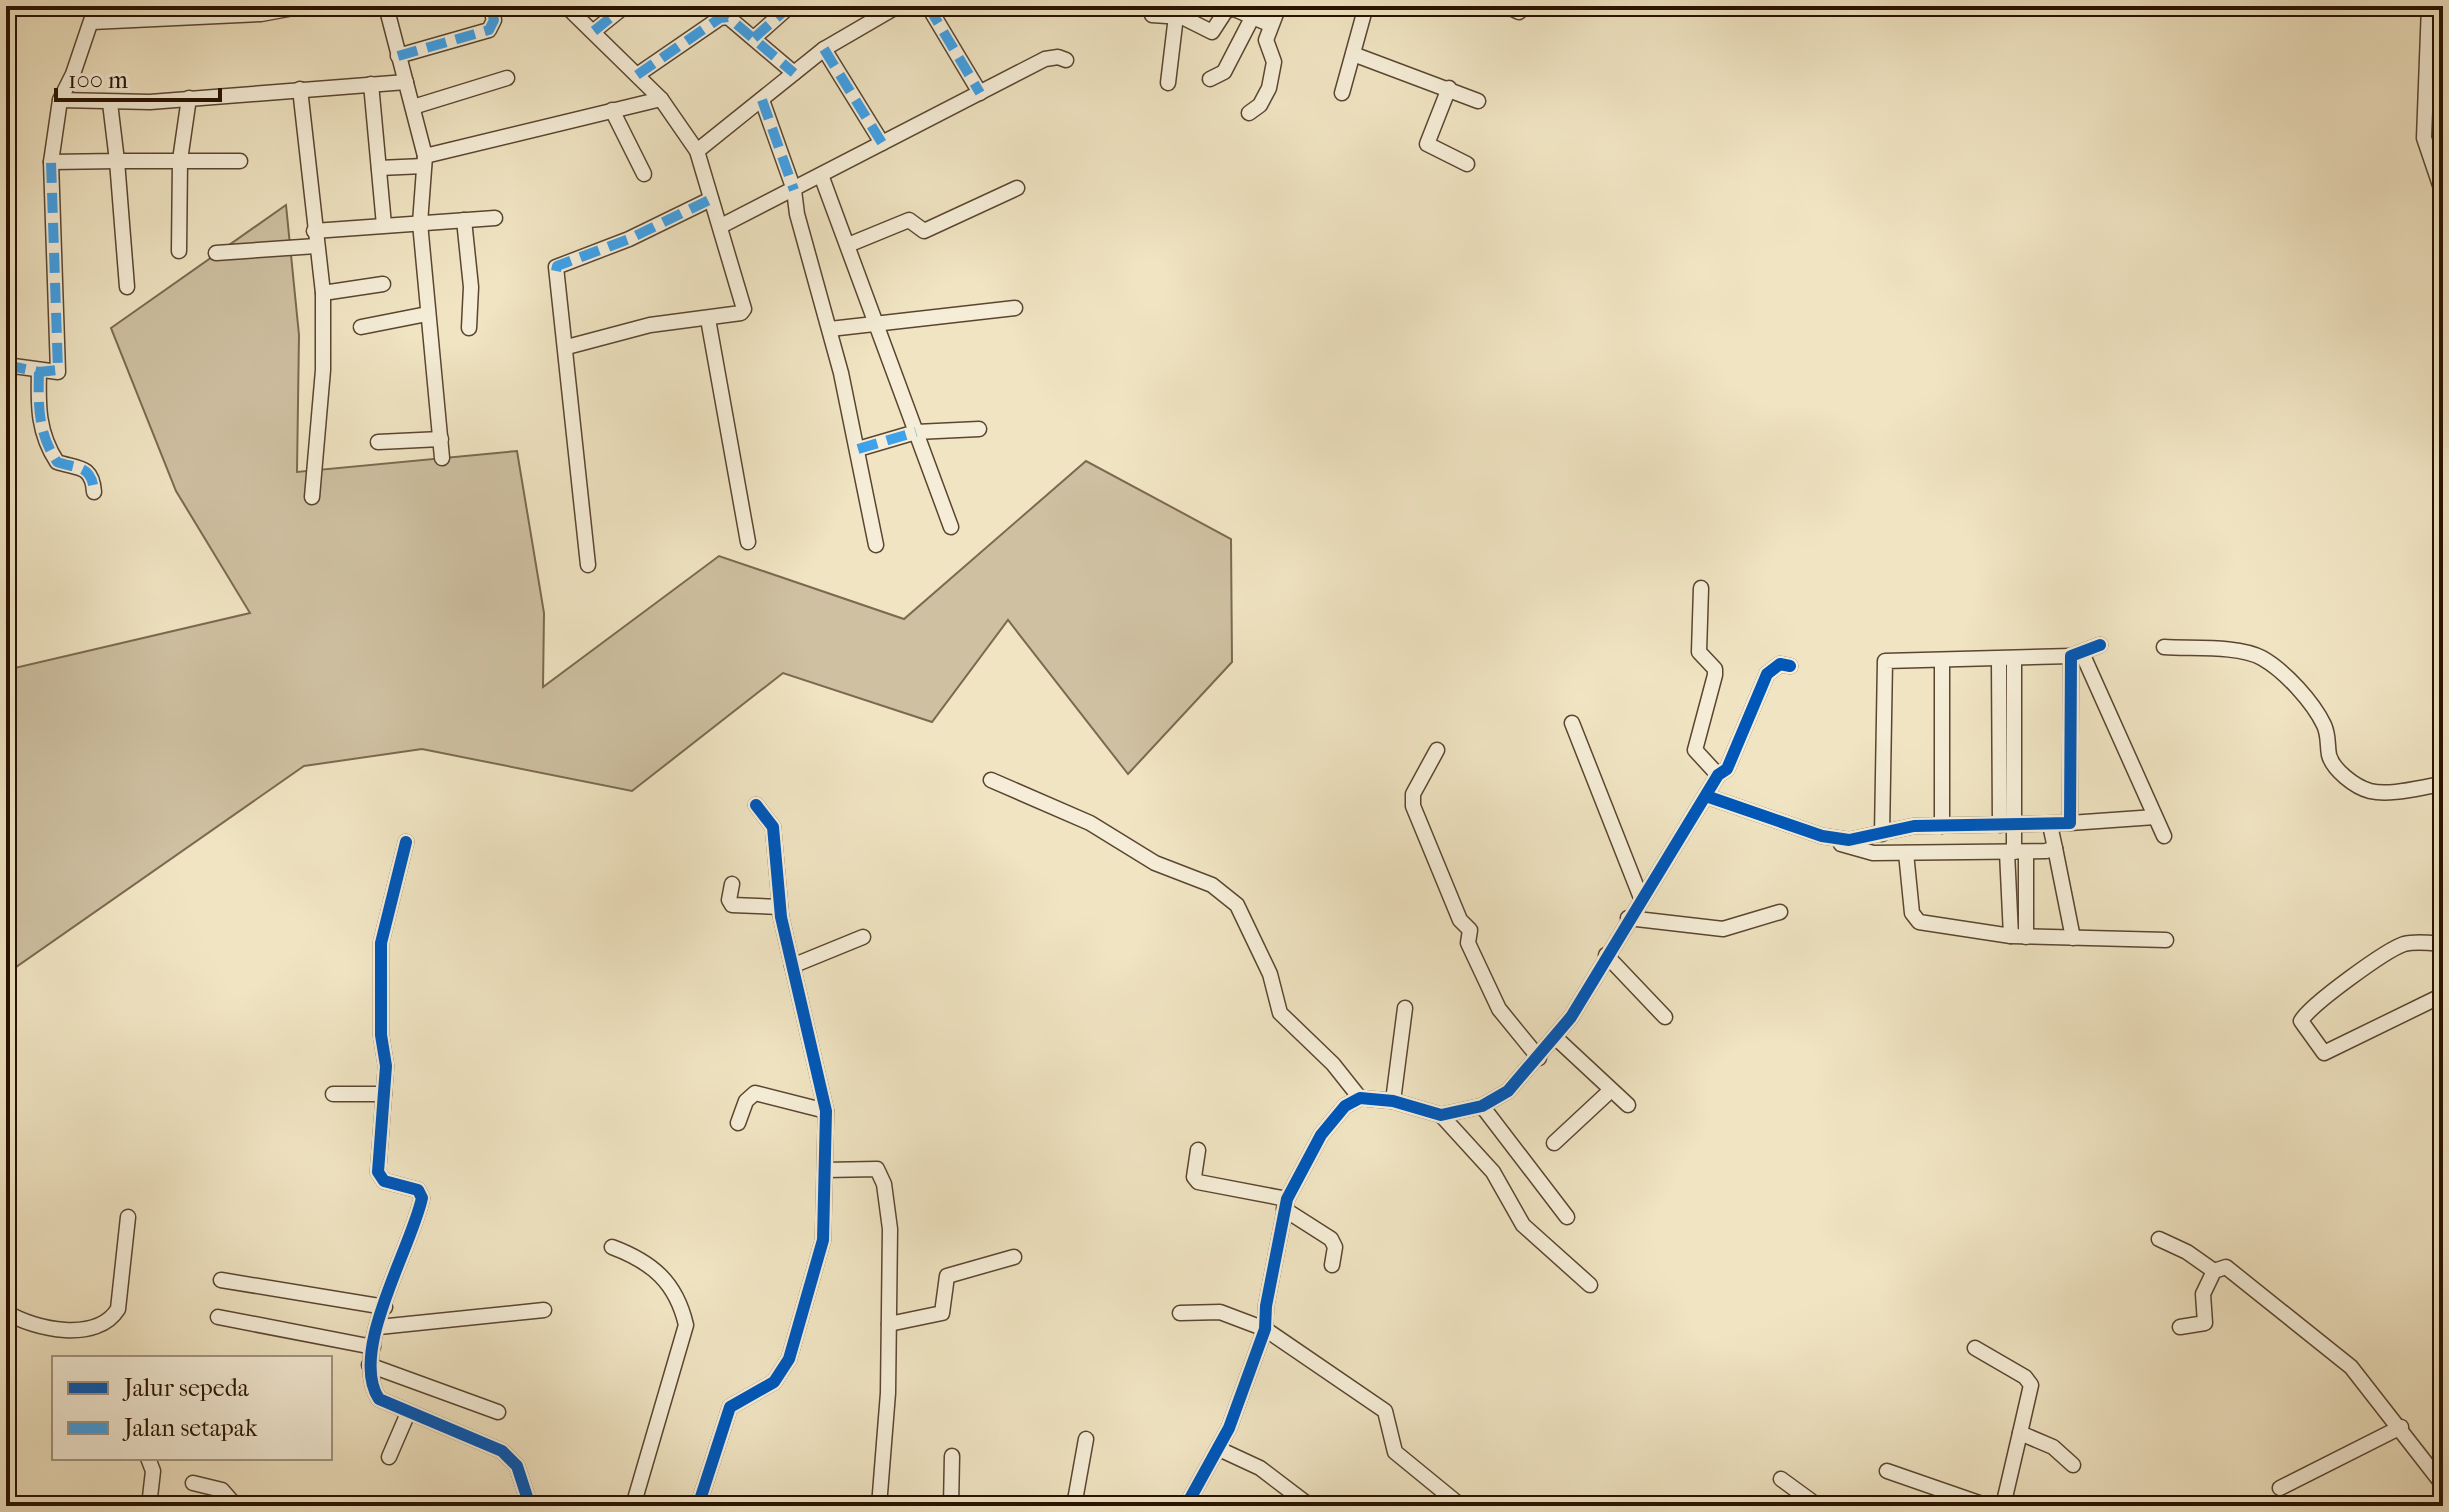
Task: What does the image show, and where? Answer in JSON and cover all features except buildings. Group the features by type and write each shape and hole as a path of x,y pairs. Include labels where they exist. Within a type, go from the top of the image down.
{"street":[{"path":"6,365 39,372 58,370 51,162 60,100 96,6"},
{"path":"92,22 261,14 304,6"},
{"path":"386,6 424,161 420,223 442,458"},
{"path":"398,56 489,30 494,20 490,6"},
{"path":"566,6 661,99 697,151 744,309 741,313 708,319 650,325 567,347"},
{"path":"594,31 625,6"},
{"path":"754,38 790,6"},
{"path":"697,151 824,49 898,6"},
{"path":"928,6 980,93"},
{"path":"1249,113 1265,100 1274,62 1266,40 1269,24 1279,6"},
{"path":"1342,93 1366,6"},
{"path":"2429,6 2424,138 2443,194"},
{"path":"1152,15 1176,16 1212,32 1225,12 1232,8 1269,24"},
{"path":"1168,83 1176,16"},
{"path":"1210,79 1224,72 1253,16"},
{"path":"637,75 720,18 736,21 794,73"},
{"path":"824,49 882,143"},
{"path":"1353,54 1478,101"},
{"path":"721,226 1045,59 1058,57 1066,60"},
{"path":"413,107 507,78"},
{"path":"60,100 110,103 406,82"},
{"path":"371,84 384,225"},
{"path":"1449,88 1427,144 1467,164"},
{"path":"300,89 323,293 323,370 312,497"},
{"path":"179,251 180,160 189,98"},
{"path":"379,168 424,161 661,99"},
{"path":"762,100 794,190 797,214 830,329 876,545"},
{"path":"110,103 127,287"},
{"path":"612,110 644,174"},
{"path":"51,162 240,161"},
{"path":"821,175 951,527"},
{"path":"848,245 910,220 924,231 1017,188"},
{"path":"588,565 557,266 629,239 711,199"},
{"path":"216,253 384,225 495,218"},
{"path":"464,220 471,287 469,328"},
{"path":"323,293 383,284"},
{"path":"830,329 877,321 1015,308"},
{"path":"361,327 427,314"},
{"path":"708,319 748,542"},
{"path":"39,372 37,411 41,432 57,462 84,467 91,474 94,492"},
{"path":"858,449 916,432 979,429"},
{"path":"378,442 441,439"},
{"path":"1701,588 1699,654 1715,669 1715,675 1695,750 1718,775"},
{"path":"1882,834 1883,665 1888,660 1942,662 2006,659 2076,654 2100,645"},
{"path":"2164,647 2240,650 2262,658 2284,675 2311,706 2329,736 2329,757 2337,769 2360,787 2372,791 2443,784"},
{"path":"2076,654 2164,836"},
{"path":"2070,823 2076,654"},
{"path":"2006,659 2006,825 2015,852 2019,937"},
{"path":"1933,851 1942,662"},
{"path":"1186,1506 1219,1449 1265,1329 1266,1306 1286,1204 1321,1135 1345,1106 1360,1098 1393,1101 1441,1115 1482,1106 1508,1091 1556,1038 1718,775 1727,769 1767,674 1780,664 1790,666"},
{"path":"1572,723 1641,898"},
{"path":"1437,750 1413,794 1413,806 1460,920 1470,930 1468,943 1494,999 1539,1058"},
{"path":"991,780 1090,823 1155,863 1212,885 1237,905 1270,974 1280,1013 1333,1064 1360,1098"},
{"path":"1706,796 1832,838 1849,840 1936,826 2050,825 2155,817"},
{"path":"698,1506 730,1407 774,1382 789,1359 823,1240 826,1111 780,907 773,827 756,805"},
{"path":"2050,825 2073,938"},
{"path":"1832,838 1842,845 1863,851 1906,853 2015,852 2055,848"},
{"path":"406,842 381,943 381,1035 386,1066 379,1176 384,1181 418,1190 422,1198 373,1347 369,1365 371,1386 379,1399 502,1451 517,1466 530,1506"},
{"path":"1906,853 1916,920 2019,937 2166,940"},
{"path":"732,884 729,900 732,905 780,907"},
{"path":"1628,918 1723,929 1780,912"},
{"path":"792,966 863,937"},
{"path":"2443,944 2414,942 2396,947 2330,993 2301,1021 2324,1053 2443,995"},
{"path":"1606,955 1665,1017"},
{"path":"1393,1101 1405,1008"},
{"path":"1556,1038 1628,1105"},
{"path":"1554,1143 1611,1090"},
{"path":"738,1123 746,1101 755,1093 826,1111"},
{"path":"333,1094 384,1094"},
{"path":"1482,1106 1567,1217"},
{"path":"1441,1115 1493,1172 1523,1225 1590,1285"},
{"path":"1198,1150 1194,1177 1198,1182 1286,1204 1331,1239 1335,1247 1332,1265"},
{"path":"825,1170 877,1169 884,1184 890,1229 889,1324 879,1506"},
{"path":"6,1312 31,1324 77,1330 99,1327 112,1319 118,1309 128,1217"},
{"path":"2159,1239 2187,1252 2214,1271"},
{"path":"612,1247 637,1256 665,1276 682,1309 686,1325 633,1506"},
{"path":"889,1324 942,1313 947,1276 1014,1257"},
{"path":"2180,1327 2205,1323 2203,1291 2214,1271 2226,1267 2351,1367 2401,1427 2443,1485"},
{"path":"221,1280 385,1307"},
{"path":"379,1327 544,1310"},
{"path":"1180,1313 1217,1311 1265,1329 1385,1411 1395,1452 1461,1506"},
{"path":"218,1317 373,1347"},
{"path":"1975,1348 2025,1377 2031,1385 2003,1506"},
{"path":"369,1365 498,1412"},
{"path":"389,1457 408,1413"},
{"path":"2280,1488 2401,1427"},
{"path":"2020,1433 2053,1447 2073,1465"},
{"path":"1074,1506 1086,1439"},
{"path":"1219,1449 1260,1468 1310,1506"},
{"path":"951,1506 952,1456"},
{"path":"149,1460 153,1471 149,1506"},
{"path":"1887,1471 1988,1506"},
{"path":"1781,1479 1818,1506"},
{"path":"193,1483 222,1490 236,1506"}],"shaded area":[{"path":"286,205 299,335 297,472 517,451 544,613 543,687 719,556 904,619 1086,461 1231,539 1232,662 1128,774 1008,620 932,722 783,673 632,791 422,749 304,766 6,974 6,670 250,613 176,491 111,328"}],"marked path":[{"path":"398,56 489,30 494,20 490,6"},
{"path":"594,31 625,6"},
{"path":"754,38 790,6"},
{"path":"928,6 980,93"},
{"path":"637,75 720,18 728,17 794,73"},
{"path":"824,49 882,143"},
{"path":"762,100 794,190"},
{"path":"6,365 39,372 58,370 51,162"},
{"path":"556,271 557,266 629,239 711,199"},
{"path":"39,372 40,419 51,451 57,462 87,472 94,492"},
{"path":"858,449 916,432"}],"cycle path":[{"path":"1706,796 1822,836 1849,840 1914,826 2070,823 2071,656 2100,645"},
{"path":"1186,1506 1229,1428 1265,1329 1266,1306 1287,1199 1321,1135 1345,1106 1360,1098 1393,1101 1441,1115 1482,1106 1508,1091 1571,1017 1718,775 1727,769 1767,674 1780,664 1790,666"},
{"path":"698,1506 730,1407 774,1382 789,1359 823,1240 826,1111 781,917 773,827 756,805"},
{"path":"406,842 381,943 381,1035 386,1066 378,1172 384,1181 418,1190 422,1198 376,1328 371,1379 379,1399 502,1451 517,1466 530,1506"}]}
